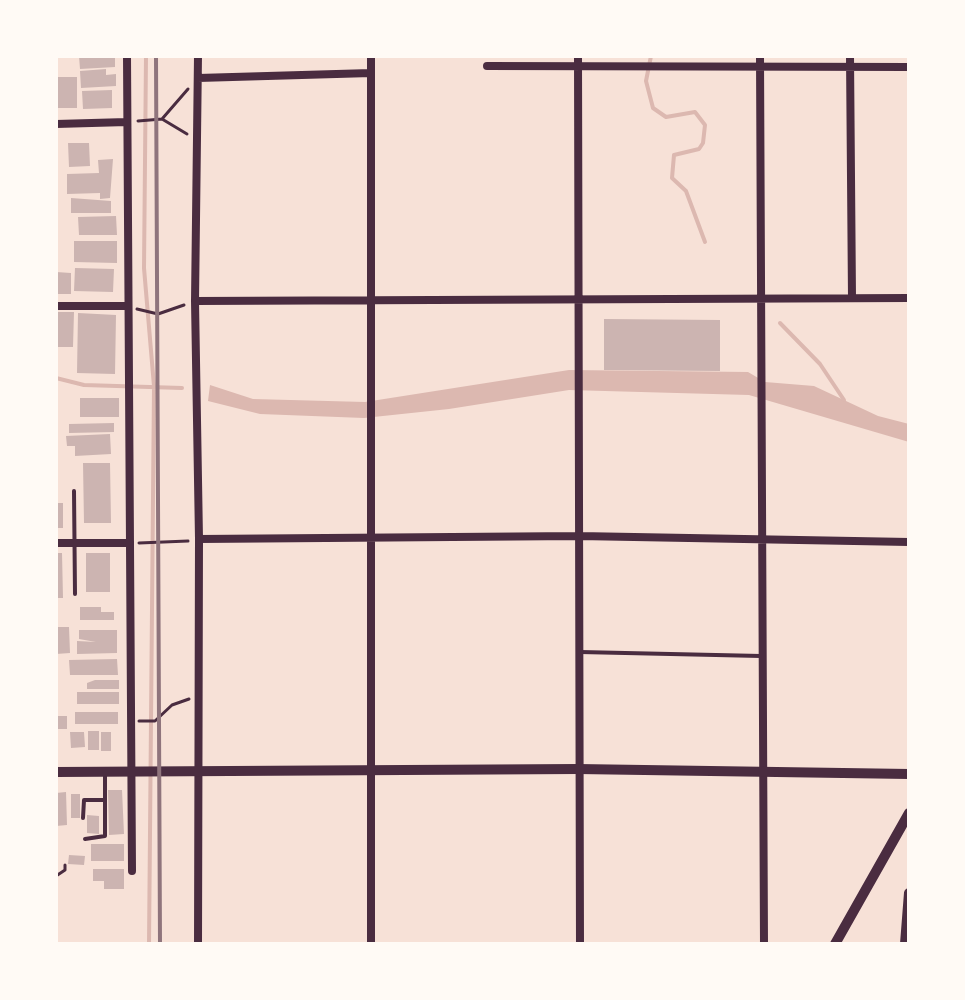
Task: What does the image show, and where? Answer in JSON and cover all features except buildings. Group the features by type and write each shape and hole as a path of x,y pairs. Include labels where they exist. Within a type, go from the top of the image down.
{"street":[{"path":"127,56 128,376 135,771 132,871"},
{"path":"198,56 195,301 200,696 198,944"},
{"path":"371,56 371,944"},
{"path":"578,56 580,944"},
{"path":"760,56 764,944"},
{"path":"850,56 852,298"},
{"path":"487,66 909,67"},
{"path":"198,78 371,73"},
{"path":"56,124 127,122"},
{"path":"195,301 909,298"},
{"path":"56,306 128,306"},
{"path":"199,539 579,536 909,542"},
{"path":"56,543 130,543"},
{"path":"56,772 578,769 909,774"},
{"path":"835,944 909,813"},
{"path":"896,834 909,831"},
{"path":"905,944 909,893"}],"lane":[{"path":"74,491 75,594"},
{"path":"580,652 764,656"},
{"path":"85,839 105,836 105,772"},
{"path":"83,818 84,800 105,800"}],"path":[{"path":"162,119 198,78"},
{"path":"138,121 162,119 197,140"},
{"path":"141,309 158,314 195,301"},
{"path":"145,544 199,539"},
{"path":"146,721 155,721 172,705 200,696"},
{"path":"56,876 65,870 65,865"}],"shaded area":[{"path":"569,370 748,372 765,382 814,386 878,416 909,424 909,442 749,395 569,390 449,409 364,418 260,414 208,401 210,385 253,399 365,402"}],"waterway":[{"path":"146,56 144,268 154,386 149,944"},
{"path":"651,56 646,81 653,108 666,117 695,112 705,125 703,143 699,149 674,155 672,178 686,191 705,242"},
{"path":"780,323 820,364 844,400"},
{"path":"56,378 84,385 182,388"}],"railway":[{"path":"156,56 160,944"}]}
